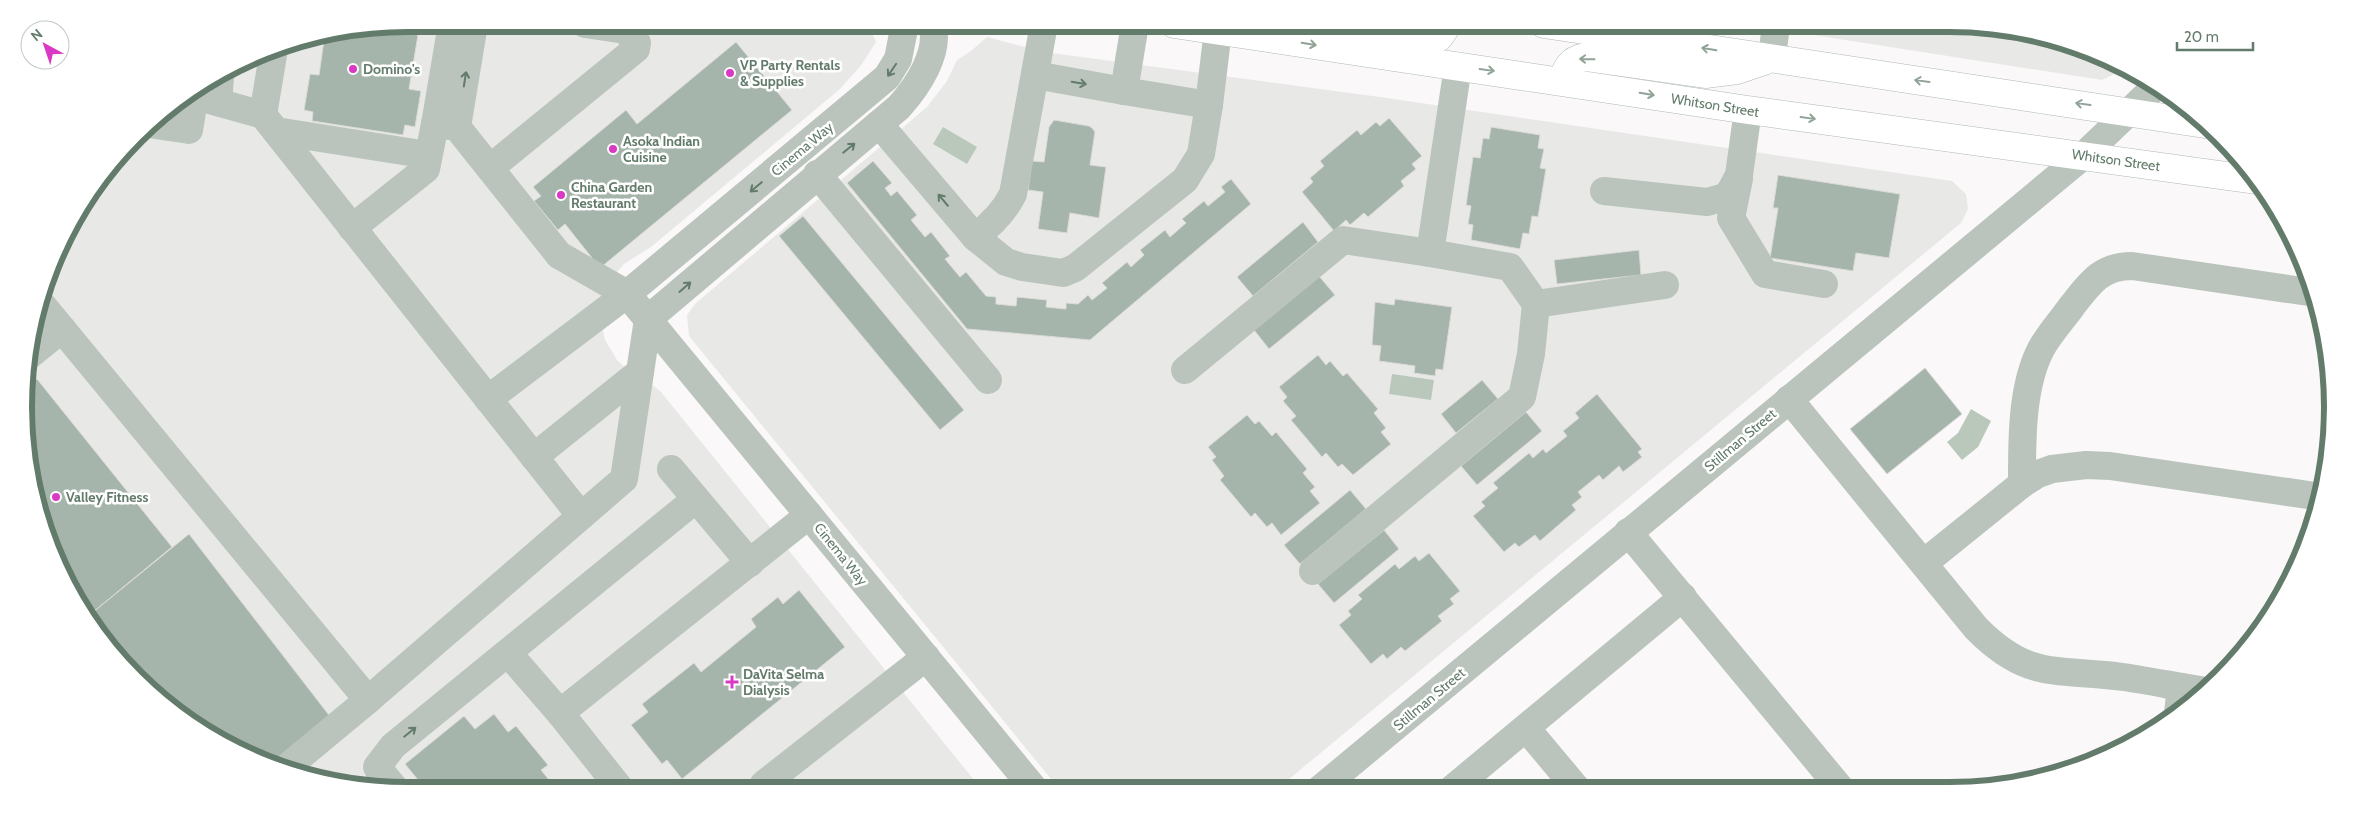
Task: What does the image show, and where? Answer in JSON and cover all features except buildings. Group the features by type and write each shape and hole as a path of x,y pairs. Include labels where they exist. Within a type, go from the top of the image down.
{"main road":[{"name":"Whitson Street","path":"1258,32 1458,66 1748,110 2247,179"},
{"path":"1390,32 1417,37 1439,37 1442,32"},
{"path":"1598,32 2192,122"},
{"path":"1562,81 1568,67 1575,59 1585,57 1705,74 1737,70 1772,58"}],"street":[{"path":"452,32 446,125 490,168 559,254 627,294 488,399"},
{"path":"352,228 426,169 428,156 446,125 472,32"},
{"path":"490,168 636,49 637,43 628,32"},
{"name":"Cinema Way","path":"903,32 898,59 887,77 627,294 1028,782"},
{"path":"291,764 368,700 624,479 648,319 817,174 899,107 924,74 930,55 934,32"},
{"path":"975,237 987,228 1007,206 1013,194 1043,32"},
{"path":"1124,90 1134,32"},
{"path":"878,124 975,237 1006,262 1022,267 1063,272 1075,268 1185,180 1201,154 1209,104 1228,32"},
{"path":"1772,58 1775,32"},
{"path":"273,57 269,123 581,516"},
{"path":"1430,253 1458,66"},
{"path":"1035,75 1209,104"},
{"name":"Stillman Street","path":"1328,782 2083,156 2151,91"},
{"path":"160,126 189,130 207,92 269,123 428,156"},
{"path":"1748,110 1740,175 1731,218 1765,274 1824,284"},
{"path":"817,174 988,380"},
{"path":"1604,191 1707,202 1725,196 1732,190 1740,175"},
{"path":"1185,370 1343,240 1510,267 1536,304 1532,354 1522,397 1313,571"},
{"path":"2022,484 2022,438 2035,362 2041,348 2087,287 2098,276 2117,266 2132,266 2306,292"},
{"path":"1536,304 1665,286"},
{"path":"45,309 368,700"},
{"path":"38,348 62,329"},
{"path":"534,457 640,372"},
{"path":"1790,399 1976,628 2011,658 2026,666 2046,670 2122,677 2188,697"},
{"path":"1924,563 2022,484 2038,474 2052,469 2086,465 2146,471 2314,496"},
{"path":"671,469 750,562"},
{"path":"389,782 377,767 393,746 696,499"},
{"path":"560,713 810,515"},
{"path":"1628,532 1835,782"},
{"path":"1460,782 1683,597"},
{"path":"508,653 560,713 615,782"},
{"path":"767,782 926,657"},
{"path":"1526,728 1570,782"}],"shaded area":[{"path":"872,32 876,42 862,64 840,89 651,247 624,264 616,273 601,321 605,340 617,360 630,372 649,382 661,392 976,782 383,782 334,775 287,763 242,744 179,705 142,673 110,636 71,573 52,528 40,481 33,432 33,383 45,310 61,264 83,220 110,179 142,142 179,110 242,71 287,52 310,45 383,33"},
{"path":"1794,32 1950,32 1998,36 2047,45 2070,52 2118,72 2102,80"},
{"path":"987,37 1044,52 1380,97 1952,181 1966,194 1968,209 1961,223 1285,782 1053,782 689,336 687,315 696,303 927,107 947,81 957,60"},
{"path":"943,127 977,147 967,164 933,144"},
{"path":"1392,374 1434,380 1431,400 1389,394"},
{"path":"1971,409 1991,421 1978,447 1962,460 1947,442 1958,433"}],"place":[{"name":"Domino's","path":"353,69"},
{"name":"VP Party Rentals & Supplies","path":"730,73"},
{"name":"Asoka Indian Cuisine","path":"613,149"},
{"name":"China Garden Restaurant","path":"561,195"},
{"name":"Valley Fitness","path":"56,497"},
{"name":"DaVita Selma Dialysis","path":"732,682"}]}
